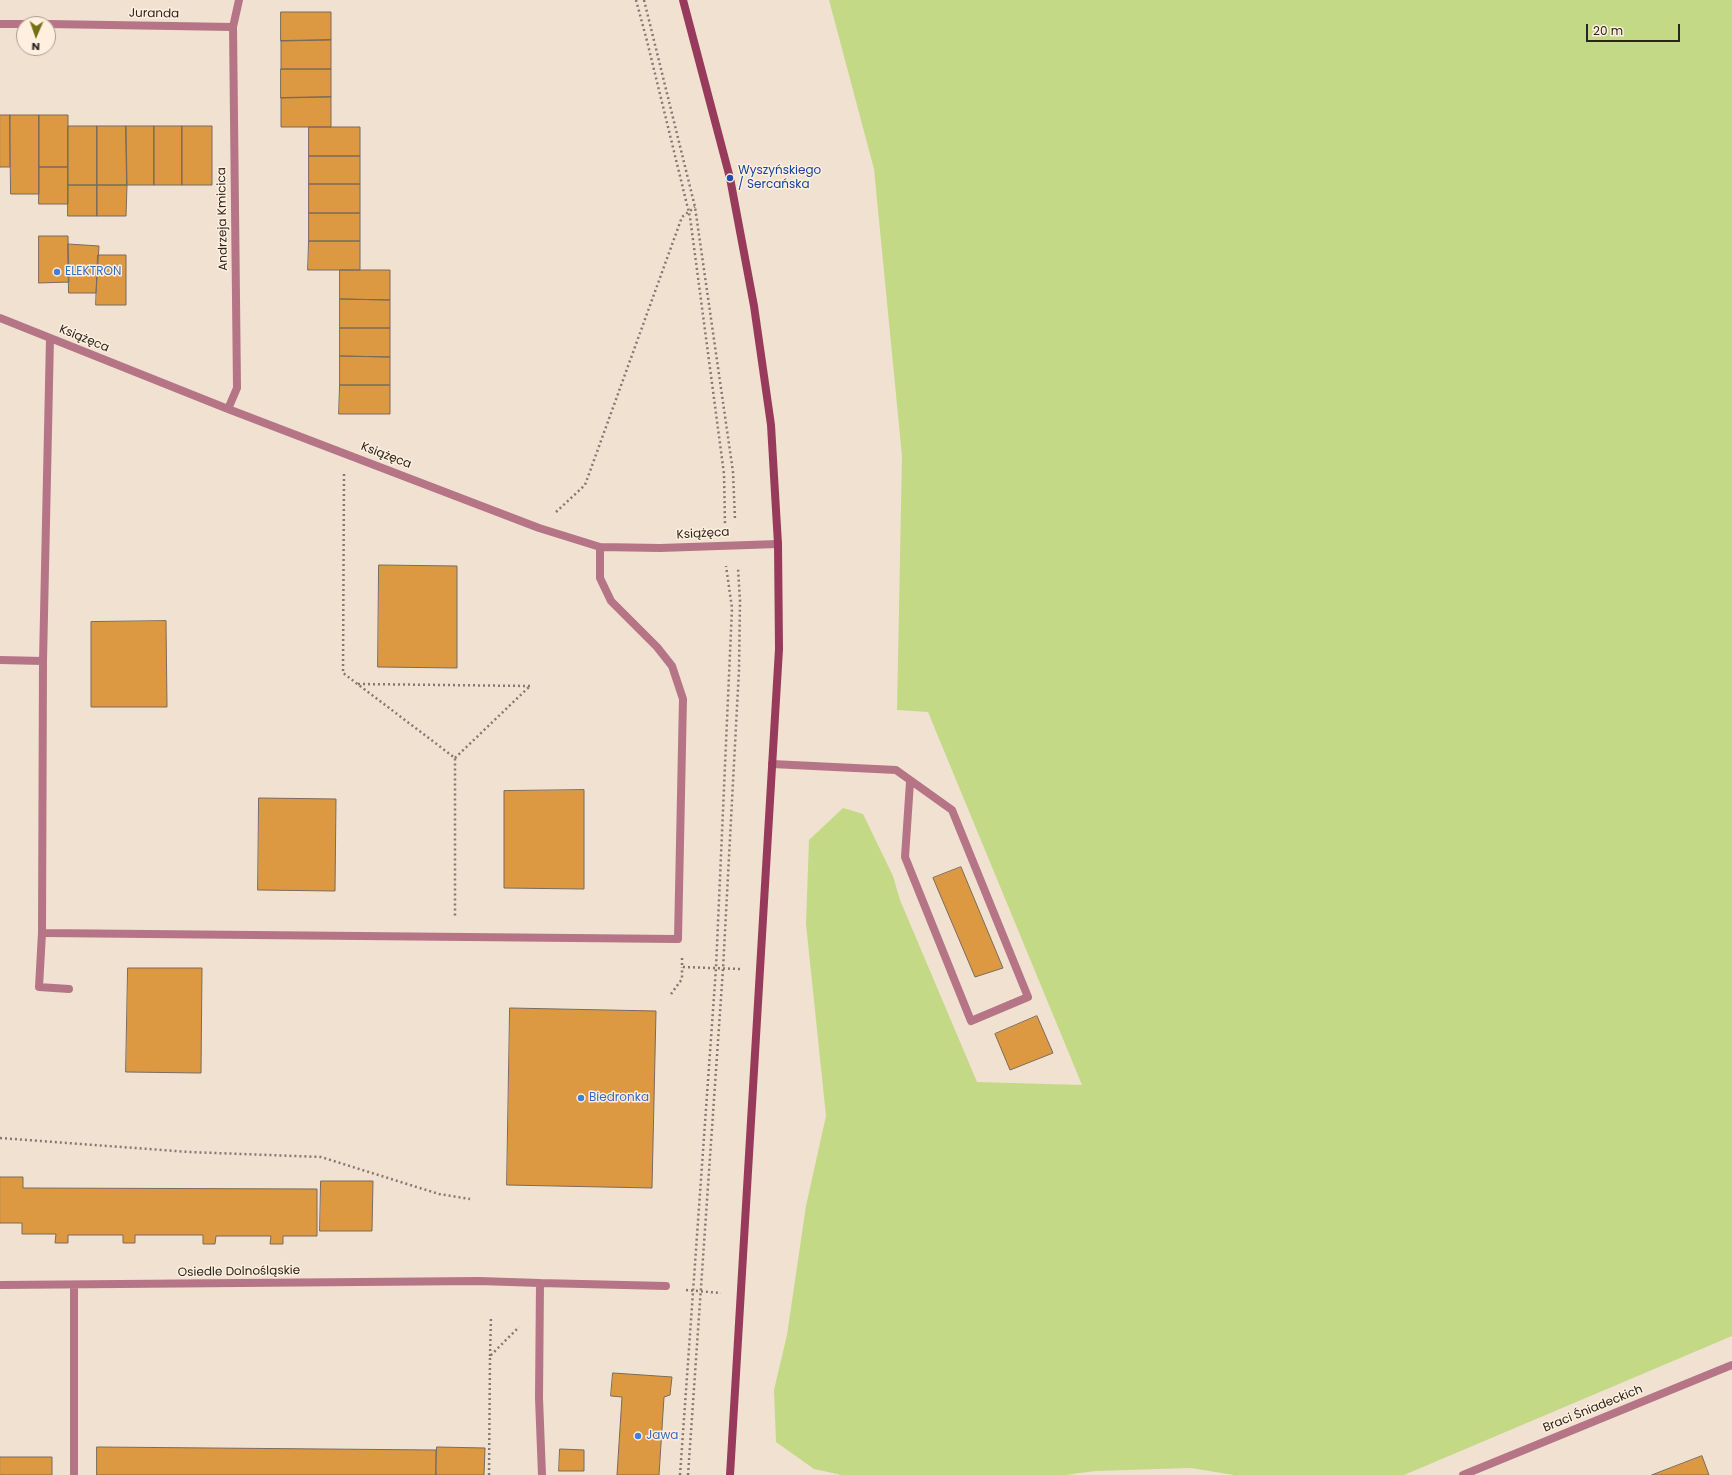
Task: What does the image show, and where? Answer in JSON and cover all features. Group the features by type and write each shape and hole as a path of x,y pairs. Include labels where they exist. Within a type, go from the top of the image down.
{"street":[{"path":"233,27 239,0"},
{"path":"683,0 730,178 754,306 771,425 778,544 779,649 730,1475"},
{"path":"0,24 16,24"},
{"name":"Juranda","path":"56,24 233,27"},
{"name":"Andrzeja Kmicica","path":"228,410 237,388 233,27"},
{"name":"Książęca","path":"0,318 228,410 539,528 600,547 660,548 778,544"},
{"path":"50,338 43,661 42,933 39,987 69,989"},
{"path":"42,933 678,939 683,699 672,666 657,647 611,601 600,578 600,547"},
{"path":"0,660 43,661"},
{"path":"772,764 896,770 910,782 952,810 1028,997 971,1021 905,857 910,782"},
{"name":"Osiedle Dolnośląskie","path":"0,1285 74,1286 479,1282 666,1286"},
{"path":"540,1283 539,1398 542,1475"},
{"path":"74,1286 74,1475"},
{"name":"Braci Śniadeckich","path":"1463,1475 1732,1365"}],"path":[{"path":"636,0 688,211 724,474 725,527"},
{"path":"644,0 695,207 733,472 735,520"},
{"path":"539,528 585,485 682,217 695,207"},
{"path":"344,453 343,673 455,758"},
{"path":"680,1475 716,968 732,608 726,562"},
{"path":"688,1475 723,969 739,670 740,601 738,568"},
{"path":"358,684 530,686 455,758 455,936"},
{"path":"671,994 682,979 682,948 678,939"},
{"path":"682,967 743,969"},
{"path":"0,1138 189,1152 321,1157 439,1194 470,1199"},
{"path":"666,1286 700,1292 723,1293"},
{"path":"490,1356 540,1306"},
{"path":"490,1475 491,1316"}],"green space":[{"path":"829,0 1732,0 1732,1336 1404,1475 1234,1475 1191,1468 1095,1471 1066,1475 842,1475 814,1469 776,1442 774,1390 787,1335 806,1206 826,1116 806,924 809,840 843,808 863,814 893,876 900,900 977,1082 1082,1085 928,712 897,710 902,456 874,169"}],"building":[{"path":"281,12 331,12 331,40 281,41"},
{"path":"331,40 331,69 281,69 281,41"},
{"path":"281,69 331,69 331,97 281,98"},
{"path":"331,97 331,127 281,127 281,98"},
{"path":"0,115 10,115 10,167 0,167"},
{"path":"10,115 39,115 39,194 11,194"},
{"path":"39,115 68,115 68,167 39,167"},
{"path":"68,126 97,126 97,185 68,185"},
{"path":"97,126 126,126 127,185 97,185"},
{"path":"126,126 154,126 154,185 127,185"},
{"path":"154,126 182,126 182,185 154,185"},
{"path":"182,126 212,126 212,185 182,185"},
{"path":"309,127 360,127 360,156 309,156"},
{"path":"309,156 360,156 360,184 309,184"},
{"path":"39,167 68,167 68,204 39,204"},
{"path":"309,184 360,184 360,213 309,213"},
{"path":"68,185 97,185 97,216 68,216"},
{"path":"97,185 127,185 126,216 97,216"},
{"path":"309,213 360,213 360,241 309,241"},
{"path":"39,236 68,236 69,282 39,283"},
{"path":"309,241 360,241 360,270 308,270"},
{"path":"68,244 99,246 96,293 69,293"},
{"path":"98,255 126,255 126,305 96,305"},
{"path":"340,270 390,270 390,300 340,299"},
{"path":"340,299 390,300 390,328 340,328"},
{"path":"340,328 390,328 390,357 340,356"},
{"path":"340,356 390,357 390,385 340,385"},
{"path":"340,385 390,385 390,414 339,414"},
{"path":"379,565 457,566 457,668 378,667"},
{"path":"166,621 167,707 91,707 91,622"},
{"path":"584,790 584,889 504,888 504,791"},
{"path":"259,798 336,799 335,891 258,890"},
{"path":"961,867 1003,968 975,977 933,878"},
{"path":"128,968 202,968 201,1073 126,1072"},
{"name":"Biedronka","path":"510,1008 656,1011 652,1188 507,1185"},
{"path":"1037,1016 1053,1053 1010,1070 995,1034"},
{"path":"0,1177 23,1177 23,1188 317,1189 317,1236 283,1236 283,1244 270,1244 271,1236 216,1236 215,1244 203,1244 203,1235 135,1235 135,1243 123,1243 123,1235 68,1235 68,1243 55,1243 56,1234 22,1234 22,1223 0,1223"},
{"path":"321,1181 373,1181 372,1231 320,1231"},
{"path":"613,1373 672,1377 670,1395 664,1397 659,1475 617,1475 622,1397 611,1396"},
{"path":"97,1447 436,1450 436,1475 97,1475"},
{"path":"437,1447 485,1448 484,1475 436,1475"},
{"path":"560,1449 584,1450 584,1471 559,1471"},
{"path":"1702,1456 1709,1475 1652,1475"},
{"path":"0,1457 52,1457 52,1475 0,1475"}],"place":[{"name":"Wyszyńskiego / Sercańska","path":"730,178"},
{"name":"ELEKTRON","path":"57,272"},
{"name":"Biedronka","path":"581,1098"},
{"name":"Jawa","path":"638,1436"}]}
